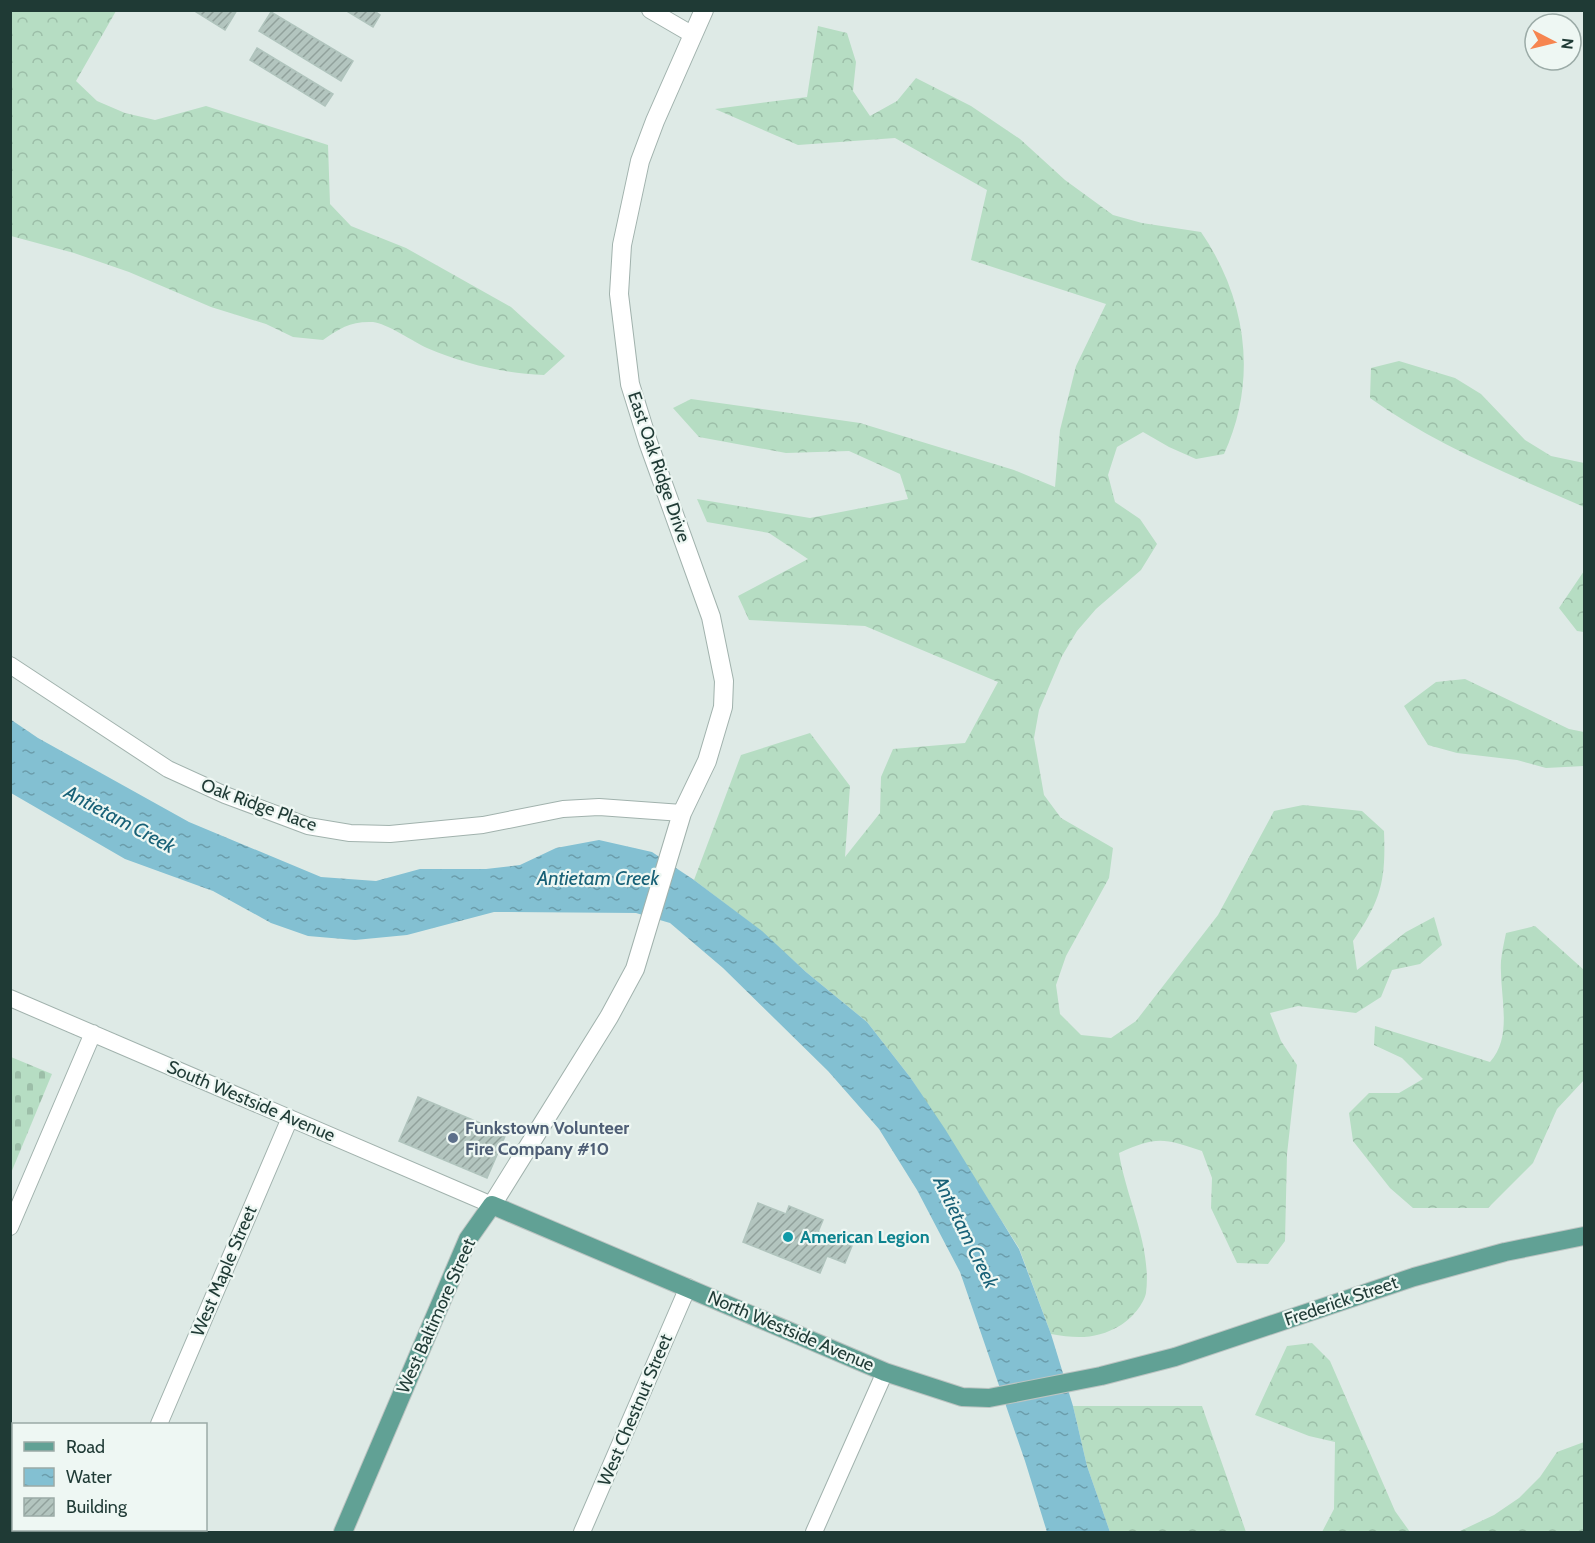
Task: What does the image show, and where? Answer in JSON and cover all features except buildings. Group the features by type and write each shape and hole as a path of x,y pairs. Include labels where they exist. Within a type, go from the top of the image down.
{"main road":[{"name":"North Westside Avenue","path":"492,1205 885,1372 942,1392 962,1397 989,1398 1101,1376"},
{"name":"West Baltimore Street","path":"343,1533 468,1239 492,1205"},
{"name":"Frederick Street","path":"1101,1376 1175,1357 1414,1277 1504,1252 1584,1236"}],"street":[{"path":"650,10 693,35"},
{"name":"East Oak Ridge Drive","path":"650,921 679,821 715,737 723,707 724,681 711,617 648,442 630,384 619,294 622,245 640,162 654,121 704,10"},
{"name":"Oak Ridge Place","path":"10,665 168,769 225,795 308,826 350,832 390,834 483,825 563,809 608,807 679,821"},
{"name":"West Baltimore Street","path":"492,1205 624,992 635,969 650,921"},
{"name":"South Westside Avenue","path":"10,998 492,1205"},
{"path":"10,1227 93,1033"},
{"name":"West Maple Street","path":"160,1423 290,1118"},
{"name":"West Chestnut Street","path":"582,1533 688,1287"},
{"path":"814,1533 885,1372"}],"green space":[{"path":"11,10 116,11 76,81 97,101 125,113 155,120 206,106 328,145 330,204 351,226 406,248 511,307 565,356 544,375 499,370 441,354 373,322 346,326 323,340 293,337 266,324 211,307 129,272 74,253 11,236"},
{"path":"818,26 847,33 856,62 853,91 870,116 897,101 916,78 971,106 1020,139 1065,180 1113,215 1142,223 1201,232 1217,258 1229,285 1237,312 1244,369 1235,426 1224,454 1196,459 1143,432 1117,447 1108,475 1115,502 1140,519 1157,544 1141,570 1096,609 1077,631 1062,656 1039,710 1034,738 1044,795 1061,818 1113,848 1109,878 1066,956 1056,985 1060,1014 1081,1035 1111,1038 1136,1021 1218,915 1274,811 1303,805 1362,811 1384,831 1384,864 1380,889 1370,914 1353,941 1357,970 1406,932 1434,917 1442,945 1420,964 1392,970 1381,997 1356,1013 1298,1006 1270,1013 1281,1041 1297,1065 1287,1154 1285,1241 1268,1264 1237,1263 1211,1208 1212,1178 1202,1151 1169,1141 1152,1141 1119,1153 1142,1240 1147,1275 1146,1293 1140,1306 1129,1319 1112,1330 1088,1337 1051,1334 1019,1248 910,1077 867,1022 761,931 694,880 741,755 810,733 850,786 845,857 880,813 881,777 893,749 965,743 998,682 865,626 749,620 738,596 808,559 769,533 707,522 697,499 810,518 908,499 900,474 849,451 786,453 699,437 673,408 691,399 860,423 1014,470 1055,487 1060,430 1076,366 1106,304 971,260 987,190 895,138 798,145 715,109 807,97"},
{"path":"1399,361 1455,378 1481,394 1525,440 1551,456 1584,463 1584,507 1447,445 1370,398 1371,368"},
{"path":"1584,571 1584,632 1577,631 1559,608"},
{"path":"1465,679 1569,729 1584,732 1584,766 1546,768 1517,760 1457,753 1428,745 1404,706 1436,682"},
{"path":"1535,926 1584,970 1584,1080 1557,1109 1533,1163 1488,1208 1413,1208 1390,1188 1353,1141 1349,1113 1369,1093 1399,1093 1423,1079 1402,1058 1374,1045 1375,1026 1490,1062 1502,1040 1504,1027 1501,961 1506,933"},
{"path":"11,1057 52,1074 11,1173"},
{"path":"1312,1343 1330,1361 1395,1511 1410,1532 1322,1532 1334,1509 1335,1442 1309,1436 1255,1415 1287,1346"},
{"path":"1073,1406 1202,1406 1246,1532 1110,1532 1087,1466"},
{"path":"1584,1442 1584,1532 1458,1532 1494,1515 1519,1498 1540,1477 1557,1452"}],"water":[{"name":"Antietam Creek","path":"10,719 38,738 189,822 321,877 376,881 420,869 486,869 520,865 556,848 599,840 652,852 694,880 762,931 806,972 867,1022 910,1077 945,1129 1019,1249 1051,1334 1073,1406 1087,1466 1110,1532 1047,1532 960,1272 917,1190 879,1129 828,1071 723,968 670,923 636,913 494,912 407,935 355,940 308,936 271,923 213,891 125,859 11,793"}],"place":[{"name":"Funkstown Volunteer Fire Company #10","path":"453,1138"},
{"name":"American Legion","path":"788,1237"}]}
